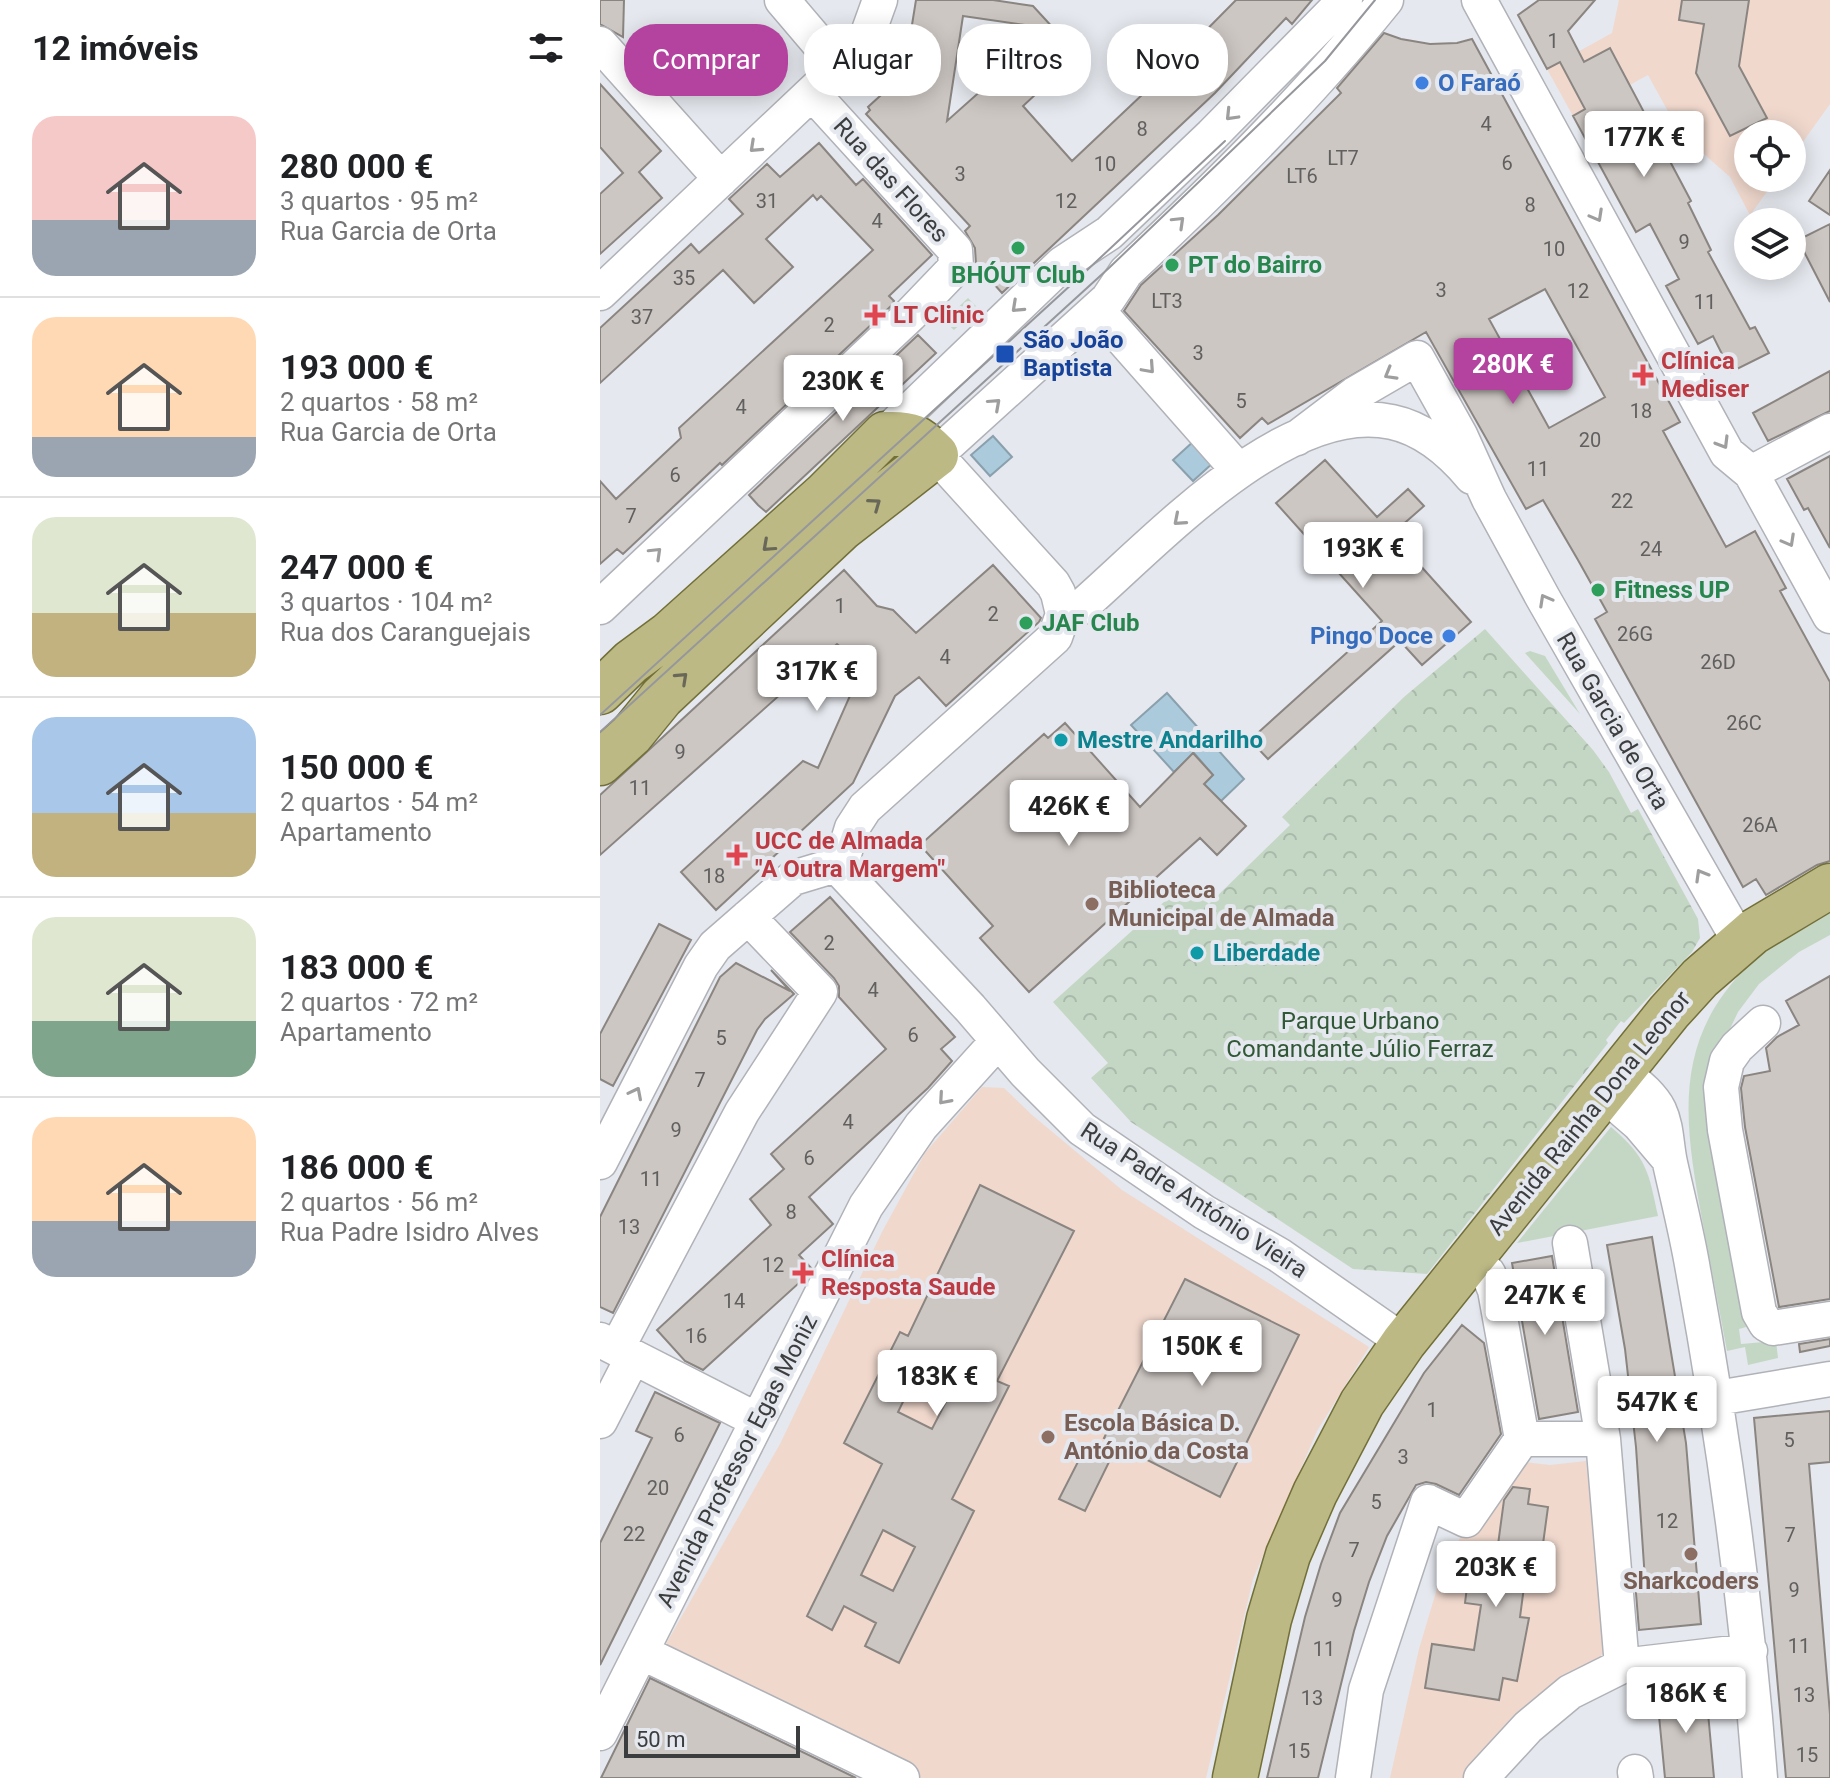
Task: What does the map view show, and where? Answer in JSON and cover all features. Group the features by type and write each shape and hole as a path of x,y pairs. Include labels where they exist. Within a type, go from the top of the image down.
{"main road":[{"path":"600,692 824,495 885,434 909,434 921,440 936,455 841,529 662,697 631,735 600,763"},
{"name":"Avenida Rainha Dona Leonor","path":"1235,1778 1269,1619 1288,1555 1315,1493 1362,1403 1404,1342 1469,1260 1700,978 1740,942 1772,919 1830,886"}],"street":[{"path":"782,0 804,26"},
{"path":"871,24 880,0"},
{"path":"885,434 1062,264 1109,233 1212,135 1345,0"},
{"path":"600,1162 701,966 715,946 793,878 836,865 844,854 852,828 865,808 1055,637 1063,614 1053,584 936,455 1108,299 1126,272 1277,125 1347,49 1386,0"},
{"path":"1479,0 1727,453 1751,473 1830,616"},
{"path":"600,44 721,179"},
{"path":"600,293 809,96"},
{"name":"Rua das Flores","path":"600,607 954,271 955,250 815,96"},
{"path":"1097,310 1239,471"},
{"name":"Rua Garcia de Orta","path":"1063,614 1080,608 1239,471 1297,438 1345,401 1417,358 1460,435 1489,499 1740,942"},
{"name":"Rua Garcia de Orta","path":"1297,438 1347,421 1371,419 1411,428 1445,449 1489,499"},
{"path":"1751,473 1830,431"},
{"path":"600,731 648,714"},
{"name":"Rua Padre António Vieira","path":"836,865 970,1008 997,1042 1057,1105 1099,1142 1204,1212 1279,1255 1404,1342"},
{"path":"600,1421 617,1348 742,1112 820,992 748,917"},
{"path":"1763,1023 1727,1061 1721,1087 1725,1130 1759,1312 1766,1324 1773,1328 1830,1319"},
{"name":"Avenida Professor Egas Moniz","path":"600,1733 844,1248 883,1179 921,1126 997,1042"},
{"path":"1612,1082 1639,1124 1669,1159 1685,1222 1717,1398 1750,1651 1760,1778"},
{"path":"1570,1243 1603,1439 1622,1666"},
{"path":"1353,1778 1366,1690 1428,1502 1466,1520 1522,1439 1495,1290 1488,1273 1469,1260"},
{"path":"617,1348 757,1420"},
{"path":"1717,1398 1830,1379"},
{"path":"1522,1439 1603,1439"},
{"path":"1481,1778 1528,1727 1570,1692 1622,1666 1750,1651"},
{"path":"641,1652 902,1778"}],"shaded area":[{"path":"1619,0 1830,0 1830,104 1806,137 1806,120 1734,120 1734,185 1730,177 1680,133 1648,75 1573,116 1547,69 1612,33"},
{"path":"1738,192 1767,192 1755,208 1746,208"},
{"name":"Escola Básica D. António da Costa","path":"982,1087 1004,1088 1122,1190 1369,1347 1317,1431 1253,1579 1206,1778 922,1778 662,1651 780,1444 882,1232 925,1153"},
{"path":"1516,1461 1550,1465 1586,1461 1605,1649 1596,1664 1476,1778 1390,1778 1419,1649 1442,1572 1462,1534"}],"green space":[{"path":"968,298 978,308 954,330 944,321"},
{"name":"Parque Urbano Comandante Júlio Ferraz","path":"1485,629 1593,750 1631,813 1638,809 1698,919 1700,938 1692,952 1624,1023 1621,1021 1606,1040 1608,1043 1427,1274 1353,1269 1131,1122 1091,1078 1108,1063 1053,1002 1185,883 1209,904 1290,825 1282,817 1404,697"},
{"path":"1530,651 1545,656 1580,714 1525,653"},
{"path":"1830,909 1830,935 1799,952 1759,984 1738,1012 1719,1052 1713,1144 1746,1327 1739,1329 1741,1344 1776,1341 1778,1358 1748,1365 1745,1347 1727,1351 1696,1185 1689,1118 1695,1056 1705,1026 1722,997 1746,968 1775,944"},
{"path":"1611,1127 1632,1148 1645,1167 1658,1216 1517,1243"}],"water":[{"path":"993,436 1012,457 990,476 971,455"},
{"path":"1195,440 1214,462 1193,481 1173,460"},
{"path":"1167,693 1244,779 1221,801 1204,784 1213,775 1194,753 1174,772 1131,725"}],"building":[{"path":"600,0 624,0 623,37 600,24"},
{"path":"916,0 993,0 1033,6 1050,24 1018,24 963,16 962,24 957,24 957,55 947,121 975,96 1034,96 1023,106 1072,161 1141,96 1212,96 1002,293 976,264 975,248 965,231 970,226 866,114 870,110 868,107 880,96 941,96 941,24 912,24"},
{"path":"1236,0 1312,0 1292,24 1286,18 1228,79 1228,24 1212,24"},
{"path":"1539,0 1595,0 1568,31 1584,62 1610,48 1691,201 1688,203 1711,250 1708,252 1750,329 1755,327 1769,353 1731,372 1713,336 1698,344 1666,286 1679,279 1650,224 1636,232 1573,116 1585,109 1560,62 1547,69 1518,15"},
{"path":"1682,0 1749,0 1739,66 1767,118 1734,120 1734,134 1730,136 1696,73 1704,24 1679,20"},
{"path":"1384,33 1430,44 1472,39 1680,422 1663,431 1726,547 1755,531 1786,588 1780,591 1830,682 1830,861 1817,865 1766,895 1756,879 1743,887 1595,619 1607,612 1578,560 1543,500 1526,509 1426,332 1268,424 1262,418 1240,438 1124,311 1141,285 1218,215 1341,93 1337,88","holes":["1545,289 1605,397 1549,428 1489,319"]},
{"path":"600,84 661,151 639,172 662,198 600,254 600,194 623,173 600,147"},
{"path":"819,143 856,185 863,179 932,255 889,296 894,301 891,306 722,465 720,463 623,554 617,549 600,564 600,481 616,499 681,438 679,428 873,250 821,196 817,200 813,195 766,239 793,267 754,303 723,270 600,383 600,328 691,244 699,253 743,214 729,199 767,164 780,177"},
{"path":"1830,170 1830,215 1809,201"},
{"path":"1830,224 1830,302 1806,256 1806,236"},
{"path":"918,335 936,353 766,512 758,505 749,495"},
{"path":"1830,371 1830,411 1768,441 1753,413"},
{"path":"1830,456 1830,548 1808,508 1804,510 1787,479"},
{"path":"1325,460 1377,517 1408,489 1424,506 1392,534 1471,622 1422,665 1400,641 1268,759 1250,740 1382,621 1276,503"},
{"path":"993,565 1041,618 1039,622 946,706 919,677 895,696 853,783 716,910 681,872 803,761 818,768 857,680 860,663 837,644 600,855 600,795 844,570 877,606 893,610 916,633"},
{"path":"1065,723 1140,807 1193,753 1213,775 1204,784 1246,826 1217,855 1200,838 1029,992 980,938 993,926 920,845 1044,734 1048,738"},
{"path":"830,897 955,1037 941,1049 952,1061 928,1088 809,1197 833,1224 799,1255 812,1269 810,1273 703,1370 685,1361 657,1330 771,1225 750,1199 784,1169 771,1154 886,1049 839,997 839,986 834,978 790,932"},
{"path":"659,924 691,940 613,1086 600,1079 600,1034"},
{"path":"736,963 790,991 771,970 794,994 757,1030 613,1313 600,1307 600,1217 720,977"},
{"path":"1830,976 1830,1299 1779,1307 1745,1127 1741,1088 1744,1076 1770,1071 1766,1048 1777,1037 1799,1025 1786,1001"},
{"path":"980,1185 1074,1231 997,1381 1009,1386 952,1499 974,1511 899,1663 865,1646 876,1623 844,1606 832,1630 807,1616 882,1464 844,1443 900,1332 908,1336","holes":["916,1375 951,1392 932,1429 898,1412","883,1530 915,1547 893,1591 861,1575"]},
{"path":"1652,1237 1686,1443 1701,1624 1639,1630 1635,1581 1645,1580 1636,1447 1625,1349 1607,1245"},
{"path":"1552,1256 1578,1412 1539,1419 1512,1263"},
{"path":"1185,1279 1299,1335 1220,1497 1104,1438"},
{"path":"1462,1325 1484,1343 1501,1434 1459,1495 1436,1484 1426,1482 1416,1485 1387,1536 1354,1631 1318,1778 1267,1778 1305,1617 1340,1513 1424,1373"},
{"path":"1830,1339 1830,1346 1800,1352 1799,1344"},
{"path":"655,1392 720,1423 600,1665 600,1543 652,1438 636,1431"},
{"path":"1830,1411 1830,1462 1809,1464 1830,1714 1830,1778 1786,1778 1754,1418"},
{"path":"1085,1448 1110,1460 1085,1511 1059,1499"},
{"path":"1513,1487 1530,1489 1528,1504 1548,1507 1540,1566 1527,1564 1520,1617 1529,1618 1517,1681 1503,1678 1499,1700 1425,1688 1432,1644 1474,1650 1481,1605 1465,1603 1468,1579 1493,1582 1504,1500"},
{"path":"650,1678 856,1778 601,1778"},
{"path":"1706,1691 1714,1778 1665,1778 1657,1695"}],"tram line":[{"path":"600,732 1110,267 1325,61 1375,0"},
{"path":"600,715 1225,141"}],"place":[{"name":"O Faraó","path":"1422,83"},
{"name":"BHÓUT Club","path":"1018,248"},
{"name":"PT do Bairro","path":"1172,265"},
{"name":"LT Clinic","path":"875,315"},
{"name":"São João Baptista","path":"1005,354"},
{"name":"Clínica Mediser","path":"1643,375"},
{"name":"Fitness UP","path":"1598,590"},
{"name":"JAF Club","path":"1026,623"},
{"name":"Pingo Doce","path":"1449,636"},
{"name":"Mestre Andarilho","path":"1061,740"},
{"name":"UCC de Almada \"A Outra Margem\"","path":"737,855"},
{"name":"Biblioteca Municipal de Almada","path":"1092,904"},
{"name":"Liberdade","path":"1197,953"},
{"name":"Clínica Resposta Saude","path":"803,1273"},
{"name":"Escola Básica D. António da Costa","path":"1048,1437"},
{"name":"Sharkcoders","path":"1691,1554"}]}
